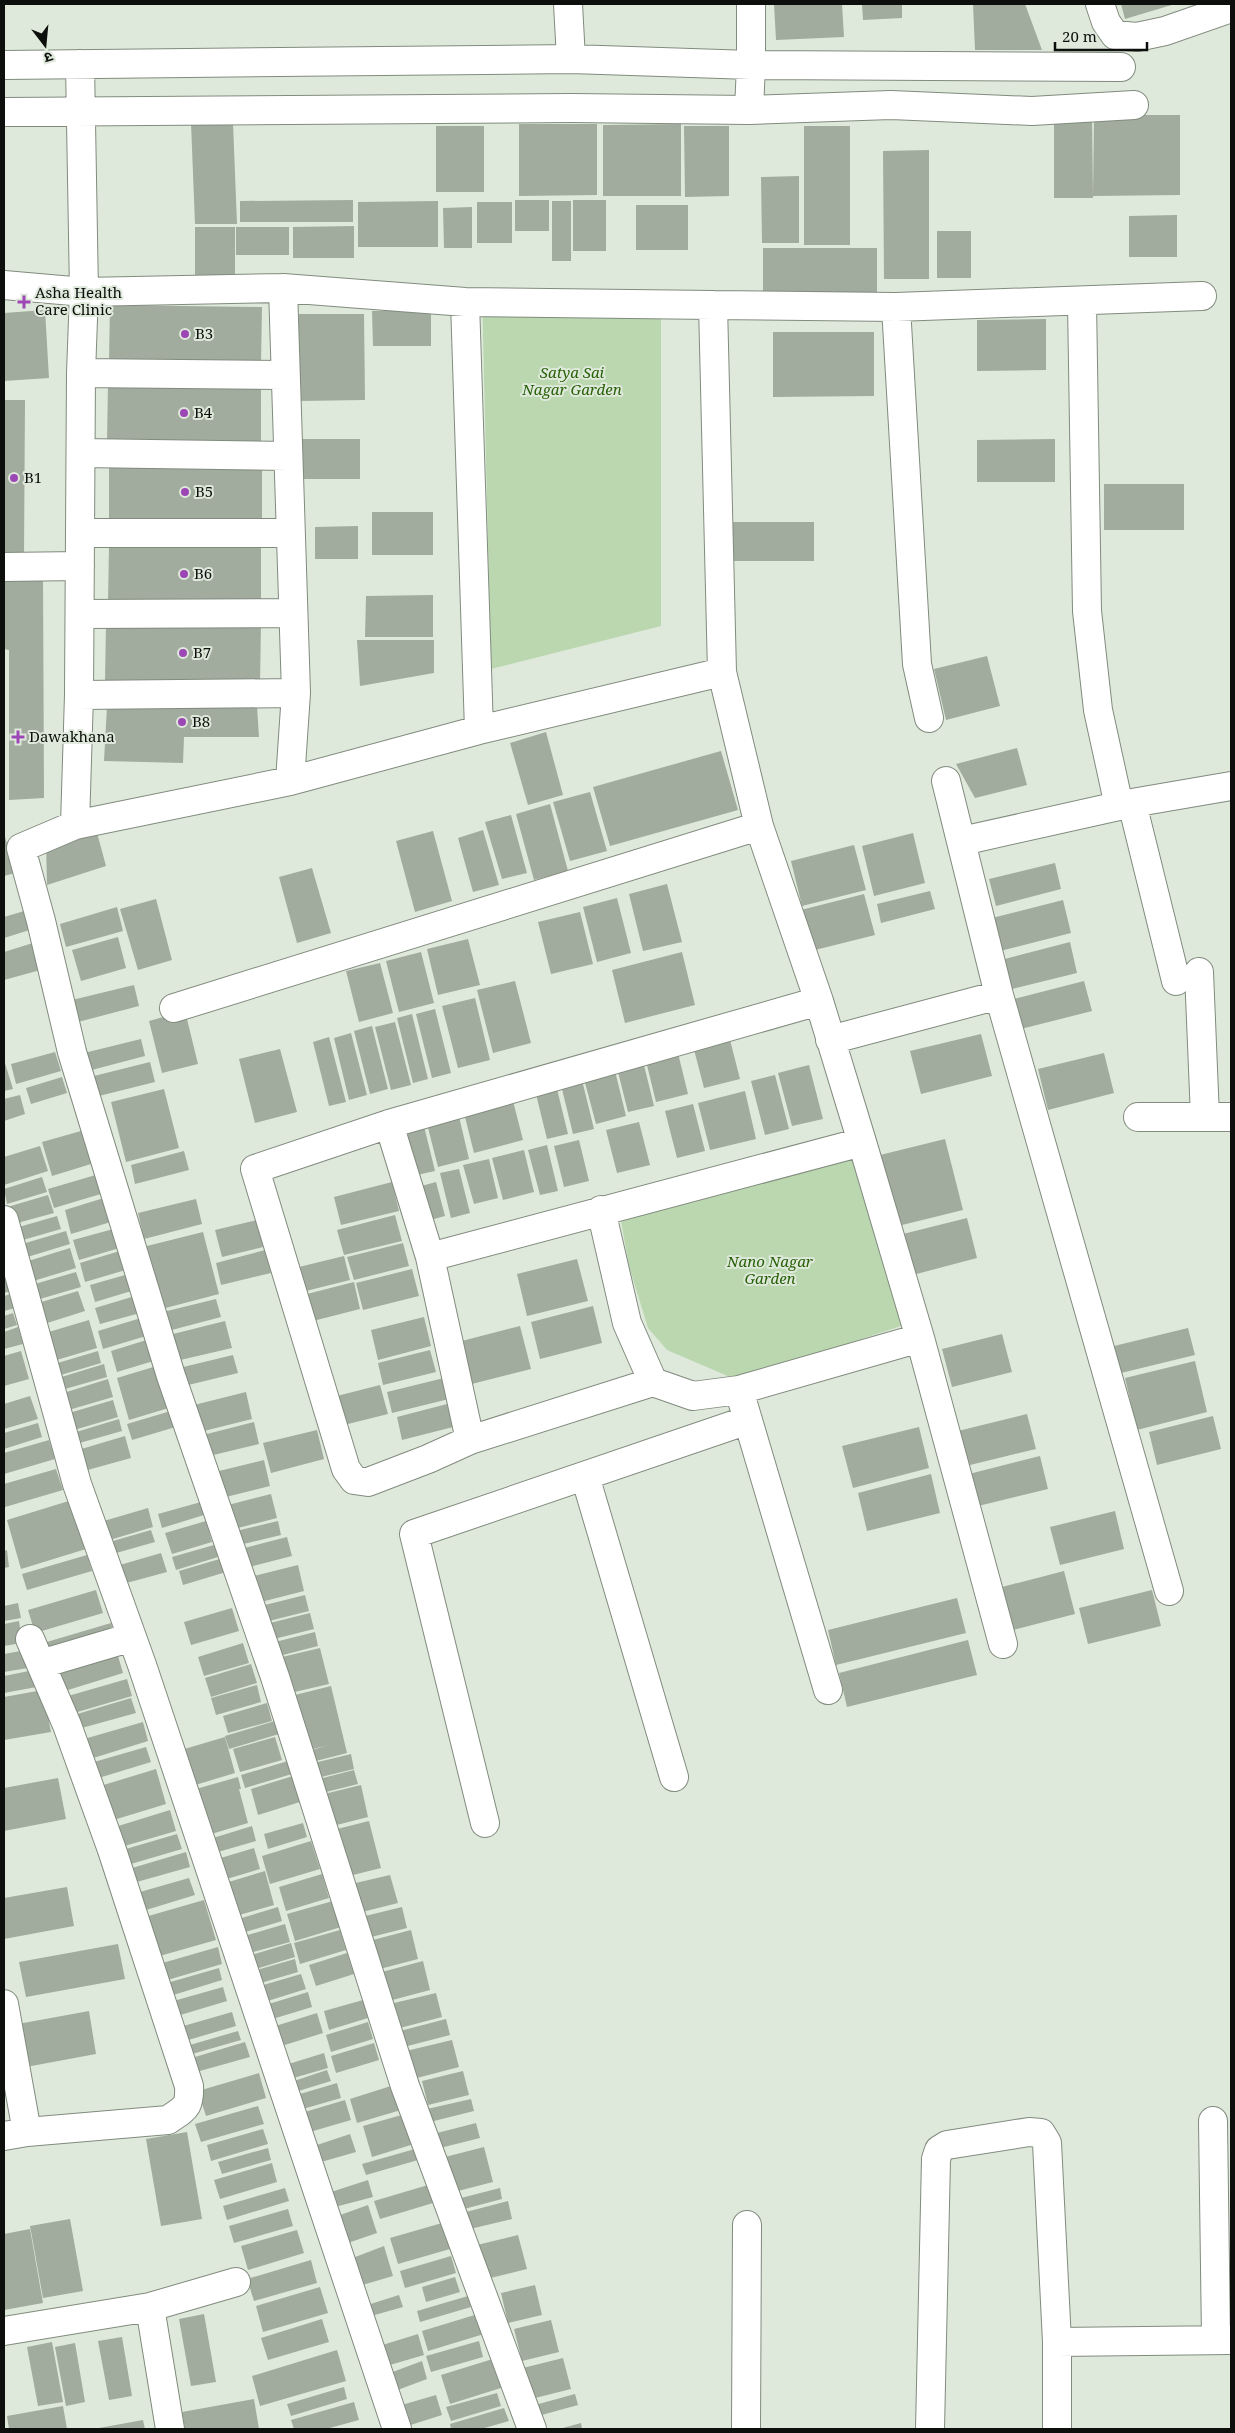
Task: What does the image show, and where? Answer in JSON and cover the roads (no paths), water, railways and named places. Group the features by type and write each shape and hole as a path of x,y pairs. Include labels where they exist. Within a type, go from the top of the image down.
{"street":[{"path":"568,4 571,59"},
{"path":"749,110 752,65 751,4"},
{"path":"1100,4 1106,22 1115,35 1137,37 1164,31 1231,8"},
{"path":"4,65 571,59 752,65 1121,67"},
{"path":"76,824 80,614 81,373 84,292 80,64"},
{"path":"4,112 571,108 749,110 891,105 1032,111 1134,105"},
{"path":"4,285 84,292 283,288 465,302 896,307 1082,302 1202,296"},
{"path":"283,288 296,693 290,781"},
{"path":"465,302 479,730"},
{"path":"1082,302 1087,610 1098,710 1126,804 1187,976 1218,1117 1138,1117"},
{"path":"713,305 722,672 759,826 819,1001 862,1142 920,1338 1003,1644"},
{"path":"896,307 915,645 917,664 929,718"},
{"path":"81,373 285,375"},
{"path":"80,453 288,456"},
{"path":"80,533 290,533"},
{"path":"4,567 80,566"},
{"path":"80,614 293,613"},
{"path":"532,2429 405,2086 275,1677 171,1376 72,1052 42,921 21,848 76,824 290,781 479,730 722,672"},
{"path":"79,695 296,693"},
{"path":"946,781 999,995 1169,1591"},
{"path":"962,841 1126,804 1231,786"},
{"path":"174,1008 759,826"},
{"path":"830,1040 999,995"},
{"path":"819,1001 389,1124 255,1169 346,1469 354,1480 368,1482 428,1459 470,1440 653,1382 693,1396 738,1390 920,1338"},
{"path":"389,1124 430,1256 470,1440"},
{"path":"430,1256 862,1142"},
{"path":"600,1210 627,1323 653,1382"},
{"path":"4,1220 78,1484 132,1638 397,2429"},
{"path":"738,1390 828,1690"},
{"path":"484,1823 414,1534 748,1420"},
{"path":"585,1476 674,1777"},
{"path":"41,1664 132,1638"},
{"path":"4,2004 15,2134 168,2120 186,2107 189,2101 188,2086 112,1850 67,1725 30,1639"},
{"path":"1057,2342 1223,2340 1212,2120"},
{"path":"930,2429 936,2159 939,2150 946,2145 1029,2132 1041,2132 1047,2143 1057,2342 1057,2429"},
{"path":"746,2429 747,2225"},
{"path":"4,2330 150,2307 236,2282"},
{"path":"150,2307 170,2429"}],"place":[{"name":"Asha Health Care Clinic","path":"24,302"},
{"name":"B3","path":"185,334"},
{"name":"B4","path":"184,413"},
{"name":"B1","path":"14,478"},
{"name":"B5","path":"185,492"},
{"name":"B6","path":"184,574"},
{"name":"B7","path":"183,653"},
{"name":"B8","path":"182,722"},
{"name":"Dawakhana","path":"18,737"}],"park label":[{"name":"Satya Sai Nagar Garden","path":"572,382"},
{"name":"Nano Nagar Garden","path":"770,1270"}]}
